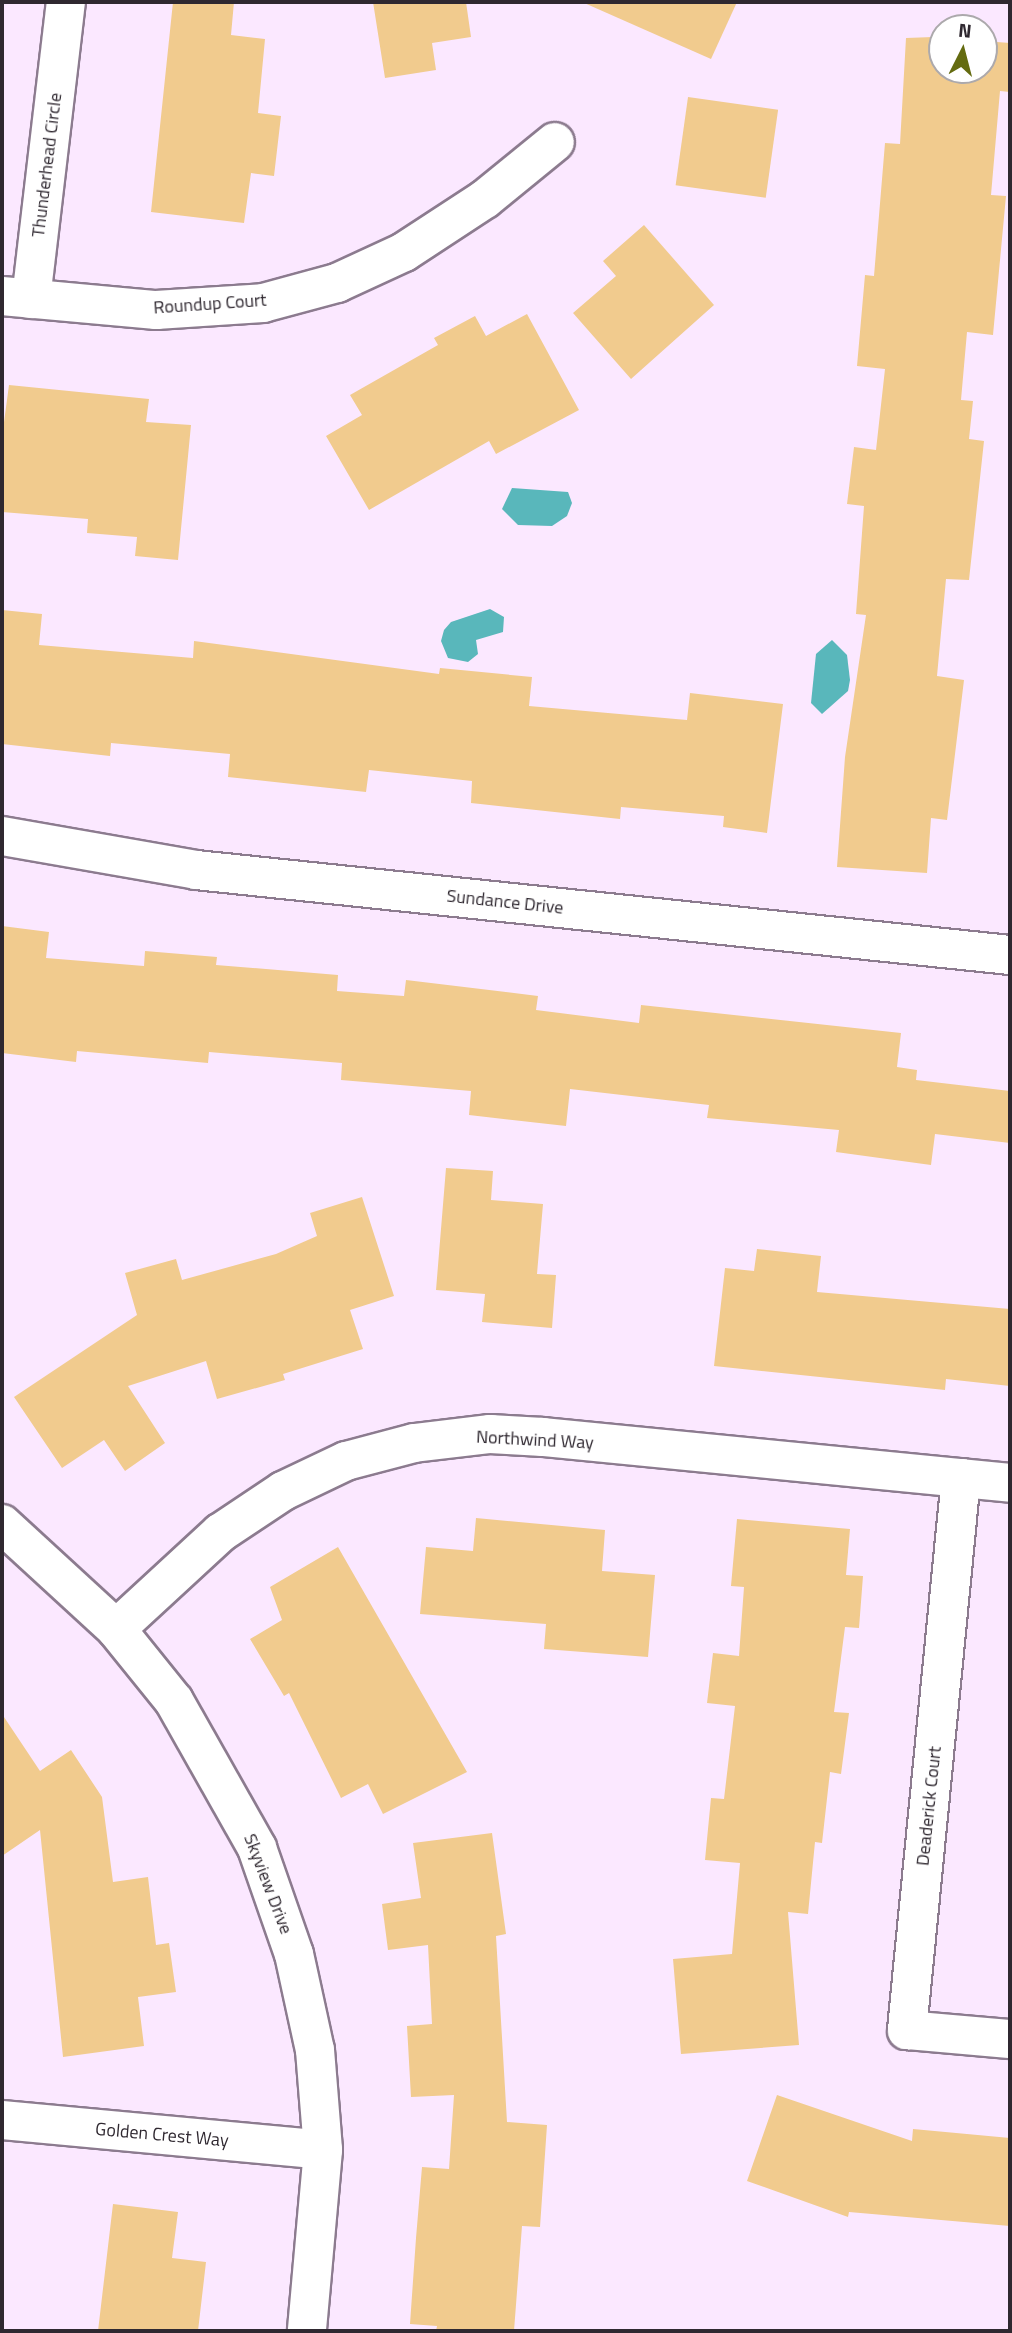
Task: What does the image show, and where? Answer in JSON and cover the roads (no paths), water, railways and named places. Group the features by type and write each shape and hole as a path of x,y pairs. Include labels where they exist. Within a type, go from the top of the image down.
{"street":[{"name":"Thunderhead Circle","path":"16,297 66,2"},
{"name":"Roundup Court","path":"16,297 156,310 263,303 337,283 404,252 485,199 555,142"},
{"name":"Sundance Drive","path":"2,836 196,870 1010,955"},
{"name":"Northwind Way","path":"117,1629 220,1534 283,1490 346,1461 414,1443 490,1434 543,1437 1010,1483"},
{"name":"Deaderick Court","path":"961,1478 907,2030 1010,2039"},
{"name":"Skyview Drive","path":"2,1524 117,1629 212,1760 257,1848 294,1954 310,2026 323,2150 307,2331"},
{"name":"Golden Crest Way","path":"2,2120 323,2150"}]}
